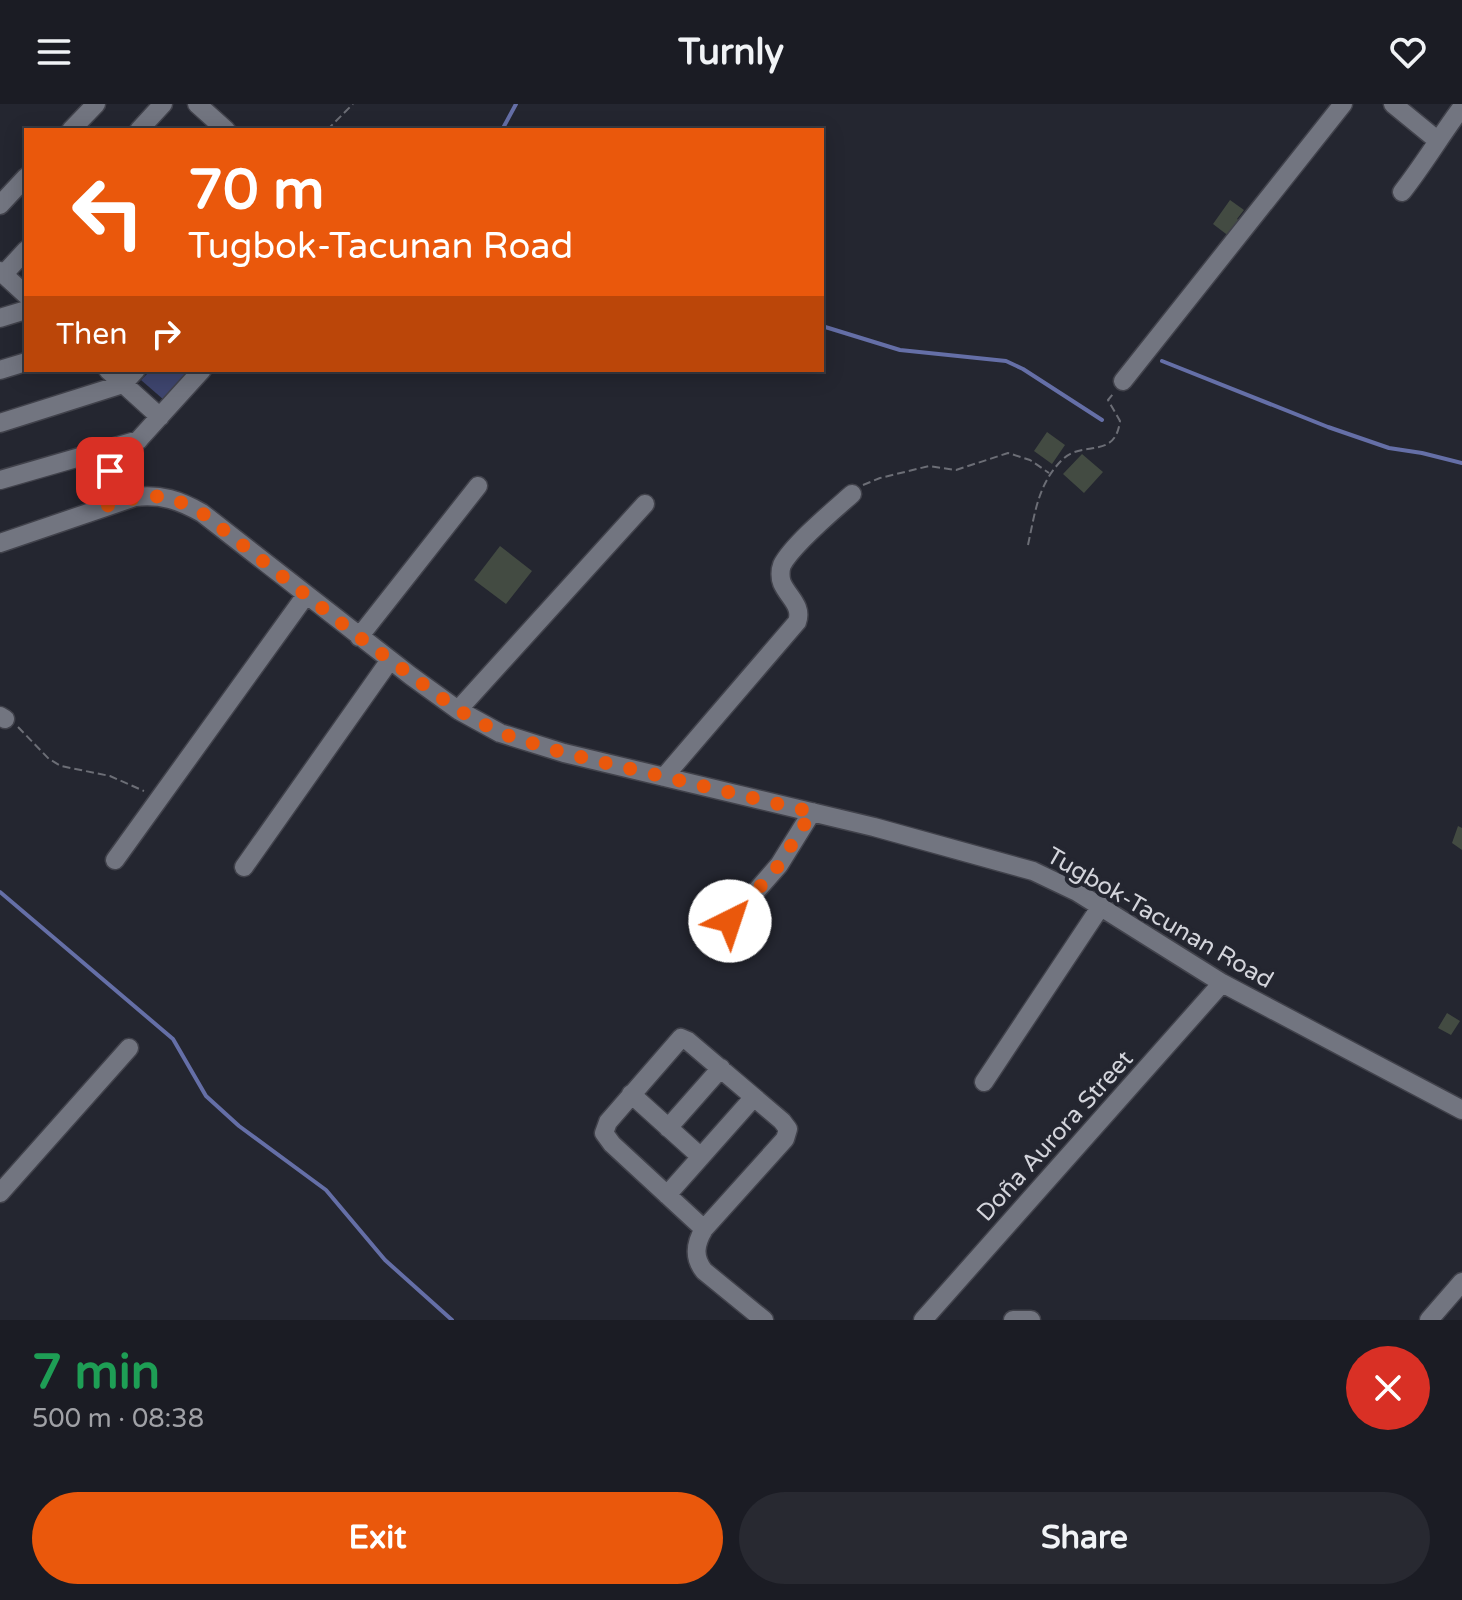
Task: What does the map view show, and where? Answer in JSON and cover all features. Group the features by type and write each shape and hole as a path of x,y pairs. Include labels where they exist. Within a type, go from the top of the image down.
{"street":[{"path":"73,128 96,104"},
{"path":"141,128 163,104"},
{"path":"197,104 217,127"},
{"path":"1123,381 1343,104"},
{"path":"1393,104 1437,140"},
{"path":"1402,192 1462,107"},
{"path":"0,205 24,179"},
{"path":"24,252 2,273 24,293"},
{"path":"0,318 24,311"},
{"path":"0,370 24,363"},
{"path":"99,508 96,493 99,486 200,372"},
{"path":"0,423 130,377 160,417"},
{"path":"0,480 140,439"},
{"path":"359,637 478,486"},
{"path":"664,777 797,622 797,607 782,582 782,566 796,548 852,494"},
{"name":"Tugbok-Tacunan Road","path":"0,543 99,508 145,496 174,499 202,513 359,637 479,724 525,742 1011,862 1056,880 1222,983 1462,1110"},
{"path":"458,710 645,504"},
{"path":"115,860 306,595"},
{"path":"244,867 390,660"},
{"path":"730,921 779,865 812,812"},
{"path":"984,1082 1101,906"},
{"name":"Doña Aurora Street","path":"923,1320 1222,983"},
{"path":"704,1229 604,1133 608,1122 681,1038 721,1068 788,1129 785,1139 704,1229 696,1246 698,1263 764,1320"},
{"path":"0,1193 129,1048"},
{"path":"668,1128 721,1068"},
{"path":"631,1094 701,1157"},
{"path":"667,1195 754,1097"},
{"path":"1429,1320 1462,1282"},
{"path":"1013,1320 1031,1320"}],"path":[{"path":"329,128 353,104"},
{"path":"1028,545 1040,491 1050,473 1072,452 1105,446 1117,434 1120,421 1108,400"},
{"path":"852,494 880,478 929,466 956,470 1008,453 1030,460 1050,473"},
{"path":"2,717 61,766 110,776 159,799"}],"shaded area":[{"path":"149,372 189,372 164,400 141,380"}],"building":[{"path":"1230,200 1244,210 1237,219 1242,222 1230,237 1213,224"},
{"path":"1047,432 1065,445 1052,464 1034,451"},
{"path":"1082,454 1103,472 1084,493 1063,474"},
{"path":"500,546 532,571 506,604 474,580"},
{"path":"1458,826 1462,828 1462,850 1452,843"},
{"path":"1447,1013 1460,1021 1451,1035 1438,1028"}],"waterway":[{"path":"503,128 516,104"},
{"path":"824,327 900,350 1006,361 1102,420"},
{"path":"1162,361 1389,448 1462,463"},
{"path":"0,892 173,1039 206,1096 239,1126 326,1190 385,1260 452,1320"}],"route":[{"path":"110,471 96,493 99,508 135,497 154,495 188,505 411,676 479,724 564,753 812,812 779,865 730,921"}]}
